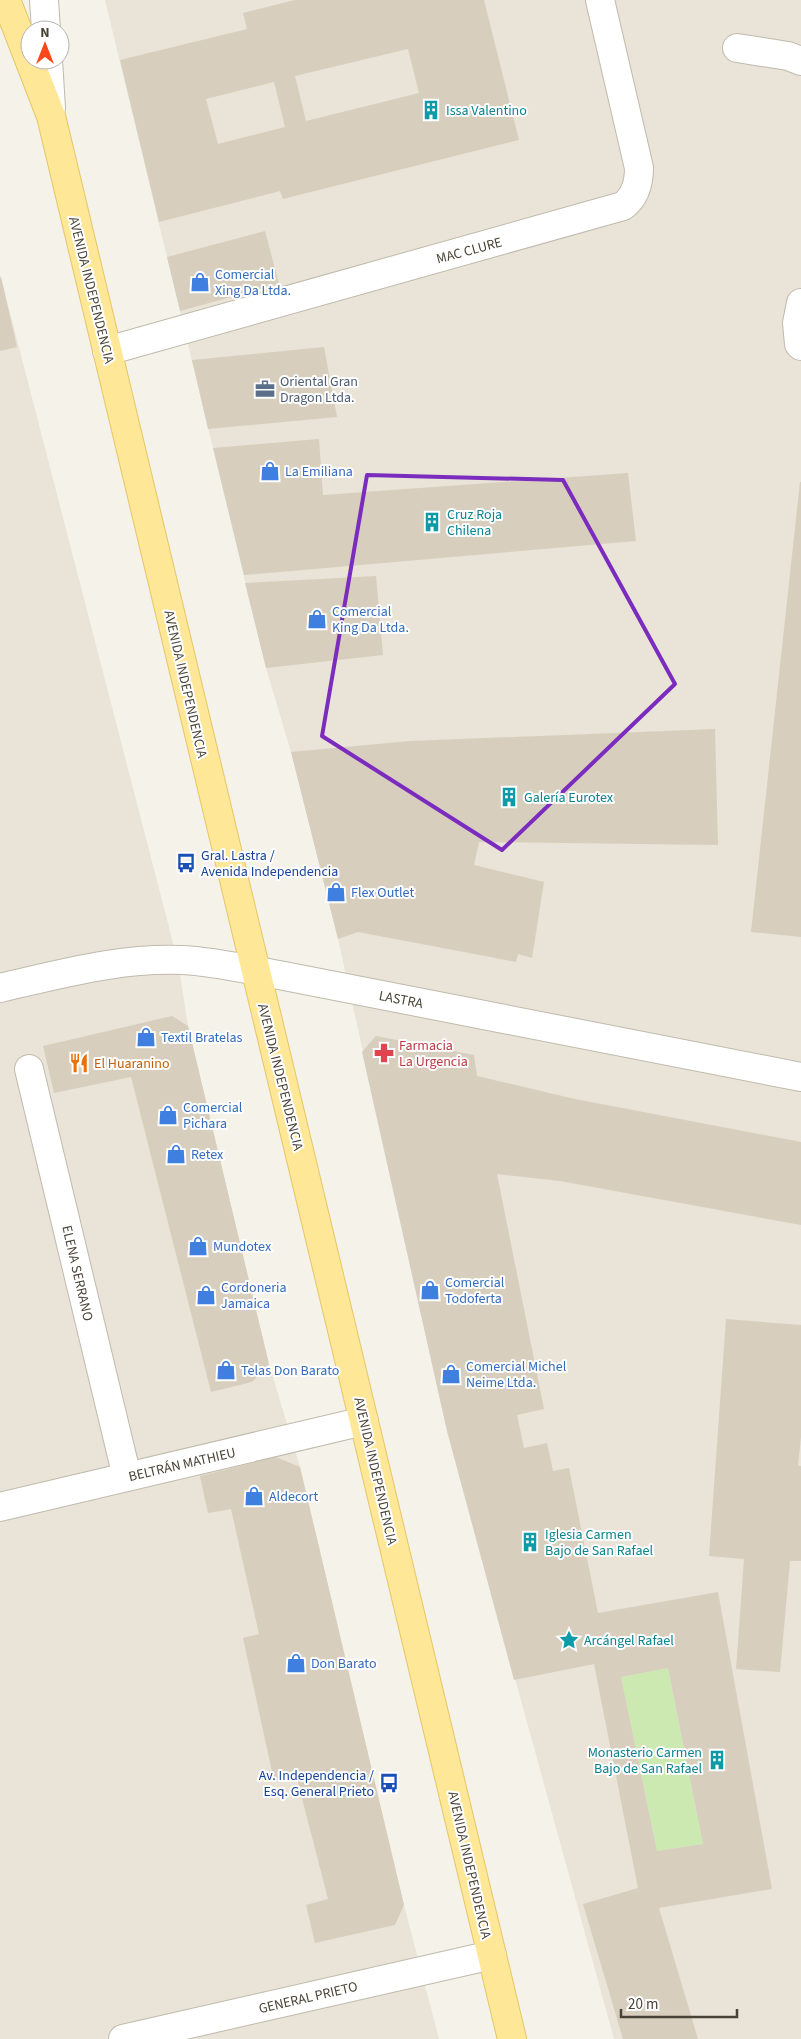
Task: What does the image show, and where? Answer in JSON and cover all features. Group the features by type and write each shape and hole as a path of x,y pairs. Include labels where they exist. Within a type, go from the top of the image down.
{"main road":[{"name":"AVENIDA INDEPENDENCIA","path":"6,0 51,116 512,2039"}],"street":[{"path":"44,0 45,20"},
{"name":"MAC CLURE","path":"107,351 623,206 631,200 636,190 639,168 600,0"},
{"path":"737,48 788,56 801,61"},
{"name":"AVENIDA INDEPENDENCIA","path":"49,70 51,116"},
{"path":"801,303 797,323 799,344 801,346"},
{"name":"LASTRA","path":"0,988 76,970 134,962 196,962 256,970 801,1077"},
{"name":"ELENA SERRANO","path":"29,1069 127,1477"},
{"name":"BELTRÁN MATHIEU","path":"0,1508 364,1421"},
{"name":"GENERAL PRIETO","path":"123,2039 225,2028 492,1955"}],"highlighted area":[{"path":"367,475 563,480 675,684 502,850 322,736"}],"shaded area":[{"path":"105,0 801,0 801,2039 614,2039 447,1431 338,939 291,752 266,668"},
{"path":"0,274 178,962 188,1026 269,1364 300,1467 404,1905 439,2039 0,2039"}],"green space":[{"path":"668,1668 703,1844 657,1851 621,1677"}],"building":[{"name":"Issa Valentino","path":"295,0 484,0 519,140 283,199 280,191 159,222 120,60 247,29 243,13","holes":["408,49 419,93 306,121 295,76","274,82 285,127 218,144 206,99"]},
{"path":"265,231 279,284 180,311 167,257"},
{"path":"0,278 17,347 0,351"},
{"name":"Oriental Gran Dragon Ltda.","path":"324,347 337,417 208,429 192,360"},
{"name":"Cruz Roja Chilena","path":"319,439 323,495 628,473 636,541 244,575 213,448"},
{"path":"801,482 801,937 751,932"},
{"name":"Comercial King Da Ltda.","path":"376,576 383,655 266,668 245,583"},
{"name":"Galería Eurotex","path":"715,729 718,845 479,842 474,865 544,882 532,958 518,954 516,962 358,932 338,939 291,752 410,741"},
{"path":"172,1016 188,1026 269,1364 252,1382 211,1392 131,1077 54,1093 43,1046"},
{"path":"376,1036 474,1055 477,1076 575,1099 801,1142 801,1225 560,1181 497,1174 544,1409 517,1415 524,1448 547,1443 553,1471 569,1468 598,1613 718,1592 772,1889 659,1908 698,2039 623,2039 583,1904 638,1888 594,1664 514,1680 447,1431 362,1052","holes":["668,1668 703,1844 657,1851 621,1677"]},
{"path":"726,1319 801,1325 801,1437 798,1466 801,1466 801,1561 790,1561 780,1672 736,1669 744,1559 709,1556"},
{"path":"276,1457 300,1467 404,1905 395,1925 315,1943 306,1905 328,1899 296,1775 274,1781 243,1638 259,1634 231,1509 208,1513 200,1476"}],"place":[{"name":"Issa Valentino","path":"431,110"},
{"name":"Comercial Xing Da Ltda.","path":"200,282"},
{"name":"Oriental Gran Dragon Ltda.","path":"265,389"},
{"name":"La Emiliana","path":"270,471"},
{"name":"Cruz Roja Chilena","path":"432,522"},
{"name":"Comercial King Da Ltda.","path":"317,619"},
{"name":"Galería Eurotex","path":"509,797"},
{"name":"Gral. Lastra / Avenida Independencia","path":"186,863"},
{"name":"Flex Outlet","path":"336,892"},
{"name":"Textil Bratelas","path":"146,1037"},
{"name":"Farmacia La Urgencia","path":"384,1053"},
{"name":"El Huaranino","path":"79,1063"},
{"name":"Comercial Pichara","path":"168,1115"},
{"name":"Retex","path":"176,1154"},
{"name":"Mundotex","path":"198,1246"},
{"name":"Comercial Todoferta","path":"430,1290"},
{"name":"Cordoneria Jamaica","path":"206,1295"},
{"name":"Telas Don Barato","path":"226,1370"},
{"name":"Comercial Michel Neime Ltda.","path":"451,1374"},
{"name":"Aldecort","path":"254,1496"},
{"name":"Iglesia Carmen Bajo de San Rafael","path":"530,1542"},
{"name":"Arcángel Rafael","path":"569,1640"},
{"name":"Don Barato","path":"296,1663"},
{"name":"Monasterio Carmen Bajo de San Rafael","path":"717,1760"},
{"name":"Av. Independencia / Esq. General Prieto","path":"389,1783"}]}
